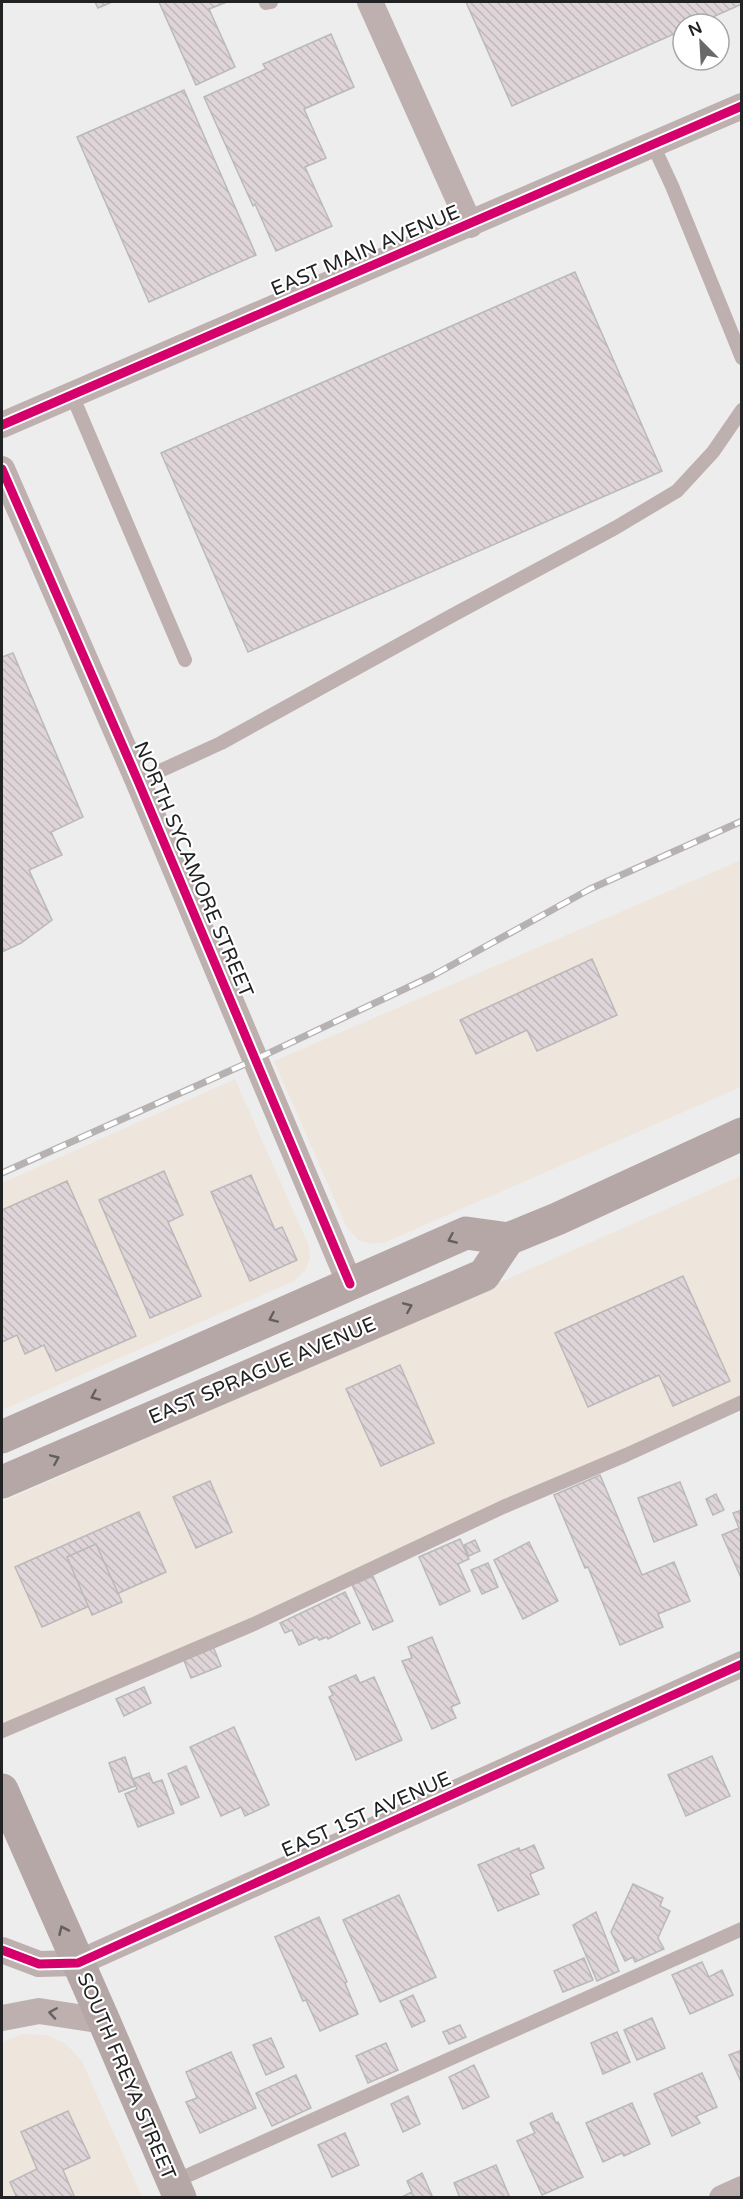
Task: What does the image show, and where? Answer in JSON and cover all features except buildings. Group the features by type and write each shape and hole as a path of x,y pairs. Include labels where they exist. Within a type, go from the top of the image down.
{"main road":[{"path":"2,1437 466,1233 508,1239 557,1219 741,1134"},
{"name":"EAST SPRAGUE AVENUE","path":"2,1482 484,1275 508,1239"},
{"name":"SOUTH FREYA STREET","path":"2,1791 176,2190"}],"street":[{"path":"370,2 470,225"},
{"name":"EAST MAIN AVENUE","path":"2,425 470,225 741,106"},
{"name":"NORTH SYCAMORE STREET","path":"2,469 138,781 351,1284"},
{"name":"EAST 1ST AVENUE","path":"2,1950 39,1964 78,1963 741,1664"},
{"path":"2,2018 39,2011 104,2021"},
{"path":"722,2198 741,2189"}],"lane":[{"path":"653,145 672,186 741,358"},
{"path":"72,395 185,660"},
{"path":"138,781 221,743 615,528 677,490 713,452 741,411"},
{"path":"2,1731 254,1624 493,1511 626,1455 741,1402"},
{"path":"176,2190 741,1929"}],"shaded area":[{"path":"741,860 741,1087 386,1242 371,1244 358,1240 347,1228 274,1061"},
{"path":"235,1079 309,1246 310,1259 305,1271 294,1281 2,1410 2,1183"},
{"path":"741,1176 741,1408 2,1739 2,1502"},
{"path":"23,2034 47,2035 66,2044 82,2061 142,2197 2,2198 2,2042"}],"railway":[{"path":"2,1173 254,1060 432,976 590,889 742,821"}],"cycle path":[{"path":"2,425 742,106"},
{"path":"2,469 138,781 350,1284"},
{"path":"2,1950 39,1964 78,1963 742,1664"}]}
